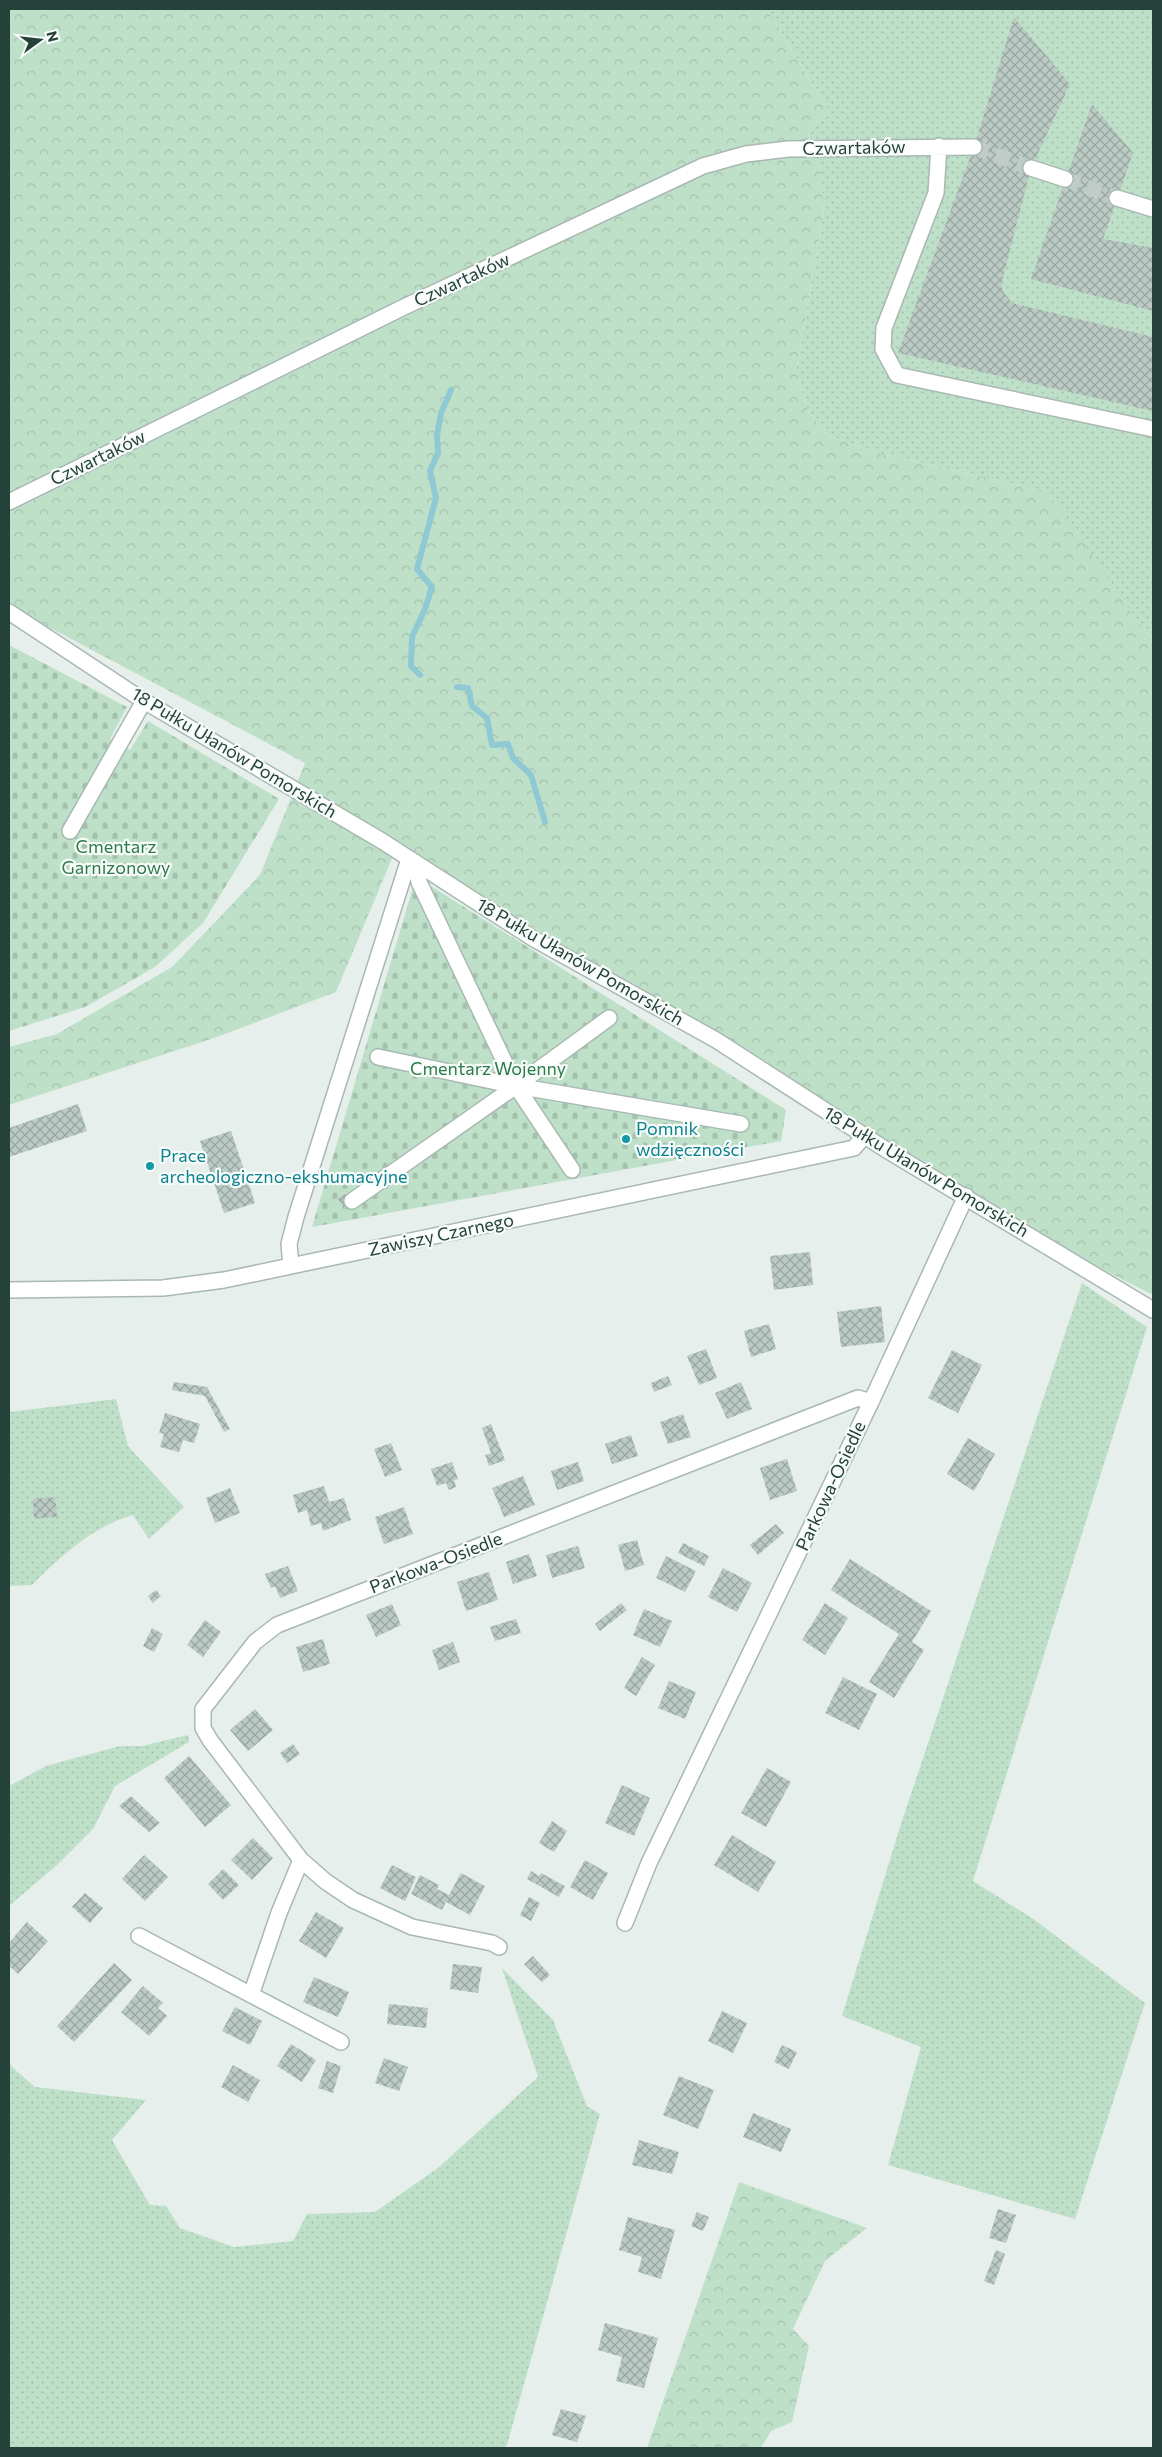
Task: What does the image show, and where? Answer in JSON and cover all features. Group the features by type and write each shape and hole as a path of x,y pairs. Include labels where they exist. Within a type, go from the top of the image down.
{"street":[{"path":"939,146 936,193 884,328 883,349 897,375 1153,429"},
{"name":"Czwartaków","path":"9,502 404,307 703,166 746,154 788,149 974,147"},
{"path":"1031,168 1065,179"},
{"path":"1118,198 1153,209"},
{"name":"18 Pułku Ułanów Pomorskich","path":"9,612 144,701 289,784 534,939 716,1040 864,1136 1153,1310"},
{"path":"70,831 144,701"},
{"path":"412,861 419,882 516,1086 572,1170"},
{"path":"291,1266 289,1244 296,1217 412,861"},
{"path":"352,1201 610,1018"},
{"path":"378,1057 516,1086 741,1124"},
{"name":"Zawiszy Czarnego","path":"9,1290 164,1288 224,1280 854,1148 864,1136"},
{"name":"Parkowa-Osiedle","path":"625,1923 649,1863 733,1693 966,1196"},
{"name":"Parkowa-Osiedle","path":"499,1946 412,1927 382,1915 353,1900 325,1881 301,1860 203,1728 203,1709 255,1642 266,1632 286,1621 858,1398 870,1402"},
{"path":"251,1995 279,1912 301,1860"},
{"path":"139,1936 341,2042"}],"green space":[{"path":"9,9 767,9 829,111 808,134 820,170 824,211 796,372 808,411 827,435 882,454 1045,491 1064,514 1138,622 1153,639 1153,1295 1090,1263 820,1104 755,1055 604,971 398,844 336,992 214,1038 9,1105 9,1047 57,1034 172,967 260,875 305,763 9,606"},
{"path":"767,9 1153,9 1153,639 1138,622 1045,491 882,454 827,435 808,411 796,372 824,211 820,170 808,134 829,111"},
{"name":"Cmentarz Garnizonowy","path":"9,645 127,707 110,739 130,750 148,721 279,799 203,923 155,967 85,1007 9,1031"},
{"name":"Cmentarz Wojenny","path":"423,881 786,1110 781,1141 312,1227 414,884"},
{"path":"1082,1283 1147,1327 973,1881 1032,1918 1145,2003 1075,2219 888,2165 921,2047 842,2016 900,1827"},
{"path":"116,1399 128,1446 184,1507 149,1539 133,1515 104,1526 78,1543 32,1585 9,1586 9,1412"},
{"path":"188,1735 189,1742 115,1786 93,1829 57,1865 9,1906 9,1786 46,1766 120,1746 142,1746"},
{"path":"502,1968 553,2020 587,2106 600,2114 506,2448 9,2448 9,2062 13,2068 35,2087 146,2100 112,2140 150,2205 166,2206 180,2228 234,2247 293,2241 307,2214 375,2212 438,2168 538,2077"},
{"path":"739,2182 867,2228 825,2261 793,2329 809,2346 792,2422 771,2431 761,2448 647,2448"}],"building":[{"path":"1014,17 1070,84 1031,168 1001,285 1004,293 1012,303 1153,337 1153,411 898,353 974,147"},
{"path":"1092,104 1133,153 1103,239 1153,248 1153,311 1031,279"},
{"path":"78,1104 87,1131 9,1157 9,1128"},
{"path":"231,1131 255,1203 224,1213 200,1141"},
{"path":"345,1194 353,1205 346,1210 338,1199"},
{"path":"810,1252 813,1285 774,1290 770,1256"},
{"path":"881,1306 885,1342 841,1347 837,1312"},
{"path":"769,1324 776,1349 751,1357 744,1331"},
{"path":"706,1349 717,1378 699,1385 687,1356"},
{"path":"952,1350 982,1365 958,1413 928,1398"},
{"path":"668,1376 672,1385 654,1392 651,1383"},
{"path":"174,1382 207,1387 230,1429 224,1432 205,1396 172,1390"},
{"path":"741,1382 752,1409 727,1419 715,1393"},
{"path":"165,1413 200,1424 194,1443 183,1440 179,1452 160,1447 164,1434 159,1433"},
{"path":"683,1414 691,1437 668,1444 660,1422"},
{"path":"491,1424 505,1460 489,1466 485,1455 491,1453 482,1428"},
{"path":"631,1435 638,1456 612,1464 605,1444"},
{"path":"968,1438 995,1454 974,1491 947,1474"},
{"path":"391,1443 402,1470 385,1477 374,1449"},
{"path":"787,1459 797,1491 770,1500 760,1468"},
{"path":"452,1462 458,1479 454,1480 456,1487 449,1490 446,1483 437,1486 431,1469"},
{"path":"578,1462 584,1481 557,1490 551,1471"},
{"path":"523,1476 535,1505 504,1517 492,1488"},
{"path":"324,1486 329,1502 344,1498 351,1520 323,1531 321,1523 311,1526 307,1510 298,1513 293,1495"},
{"path":"230,1488 240,1513 215,1523 206,1498"},
{"path":"55,1497 57,1517 34,1519 33,1499"},
{"path":"404,1507 413,1534 384,1544 375,1517"},
{"path":"776,1524 784,1533 758,1555 750,1545"},
{"path":"637,1540 644,1565 625,1571 618,1545"},
{"path":"683,1543 709,1556 704,1566 678,1553"},
{"path":"578,1546 585,1568 552,1578 546,1555"},
{"path":"529,1554 537,1576 513,1584 506,1562"},
{"path":"666,1556 696,1571 685,1592 656,1578"},
{"path":"850,1559 931,1611 912,1642 924,1650 894,1698 869,1682 899,1634 831,1590"},
{"path":"288,1566 298,1591 280,1598 275,1586 271,1588 265,1574"},
{"path":"723,1568 752,1583 737,1612 708,1597"},
{"path":"489,1572 498,1600 466,1611 457,1582"},
{"path":"156,1590 161,1596 153,1603 148,1596"},
{"path":"621,1603 627,1610 600,1631 595,1624"},
{"path":"825,1603 848,1618 825,1655 802,1640"},
{"path":"392,1604 401,1625 376,1637 366,1615"},
{"path":"644,1609 672,1621 660,1647 633,1635"},
{"path":"516,1619 521,1633 495,1641 490,1627"},
{"path":"205,1620 221,1632 203,1657 187,1645"},
{"path":"152,1628 163,1634 154,1652 143,1646"},
{"path":"323,1639 330,1664 303,1672 296,1647"},
{"path":"453,1642 460,1662 439,1670 432,1650"},
{"path":"642,1657 655,1665 636,1696 624,1688"},
{"path":"843,1677 877,1694 859,1730 825,1713"},
{"path":"669,1681 696,1692 685,1719 658,1708"},
{"path":"255,1709 273,1730 248,1751 230,1730"},
{"path":"293,1744 300,1754 287,1763 280,1753"},
{"path":"189,1756 231,1805 205,1827 164,1778"},
{"path":"767,1768 791,1782 766,1827 741,1813"},
{"path":"622,1785 650,1798 634,1836 605,1823"},
{"path":"131,1796 160,1823 149,1832 119,1806"},
{"path":"552,1821 567,1831 554,1852 539,1843"},
{"path":"732,1835 776,1862 758,1892 714,1865"},
{"path":"253,1838 273,1858 252,1880 231,1860"},
{"path":"144,1855 168,1877 145,1901 122,1879"},
{"path":"585,1860 608,1873 593,1900 570,1887"},
{"path":"392,1865 416,1877 405,1901 380,1888"},
{"path":"223,1869 239,1885 223,1900 208,1884"},
{"path":"531,1871 539,1876 541,1873 565,1886 559,1897 527,1879"},
{"path":"461,1873 485,1886 470,1915 446,1902 442,1910 411,1894 420,1875 439,1885 437,1889 449,1895"},
{"path":"85,1893 103,1908 90,1923 72,1907"},
{"path":"529,1897 540,1903 531,1921 520,1915"},
{"path":"316,1912 344,1928 326,1958 299,1941"},
{"path":"27,1922 48,1941 18,1974 9,1966 9,1943"},
{"path":"533,1956 550,1975 542,1982 524,1964"},
{"path":"114,1963 132,1980 74,2042 57,2026"},
{"path":"453,1964 482,1967 478,1993 450,1989"},
{"path":"314,1977 349,1992 338,2017 303,2002"},
{"path":"143,1986 163,2003 158,2008 167,2016 149,2036 121,2012"},
{"path":"389,2004 428,2008 426,2028 387,2024"},
{"path":"235,2007 262,2021 250,2045 222,2031"},
{"path":"722,2011 747,2023 733,2053 708,2041"},
{"path":"291,2044 316,2060 302,2082 277,2066"},
{"path":"782,2045 797,2052 789,2069 774,2062"},
{"path":"384,2058 408,2067 399,2091 375,2083"},
{"path":"327,2061 341,2066 333,2093 318,2088"},
{"path":"233,2065 260,2080 248,2102 221,2087"},
{"path":"679,2076 714,2090 698,2129 663,2115"},
{"path":"753,2113 791,2129 781,2152 743,2137"},
{"path":"639,2140 679,2152 672,2174 632,2165"},
{"path":"998,2209 1016,2215 1006,2243 989,2238"},
{"path":"697,2212 709,2217 703,2231 691,2226"},
{"path":"628,2217 675,2230 661,2279 638,2272 642,2257 619,2250"},
{"path":"996,2250 1005,2254 994,2285 984,2281"},
{"path":"605,2323 658,2338 644,2388 616,2381 622,2357 598,2350"},
{"path":"561,2409 586,2416 577,2442 552,2435"}],"waterway":[{"path":"420,675 411,666 412,637 425,609 432,587 417,569 436,498 430,471 438,453 437,436 441,413 451,390"},
{"path":"457,687 468,688 472,706 487,718 492,745 508,744 513,758 531,775 545,822"}],"tunnel":[{"path":"974,147 1031,168"},
{"path":"1065,179 1117,198"}],"place":[{"name":"Pomnik wdzięczności","path":"626,1139"},
{"name":"Prace archeologiczno-ekshumacyjne","path":"150,1166"}]}
